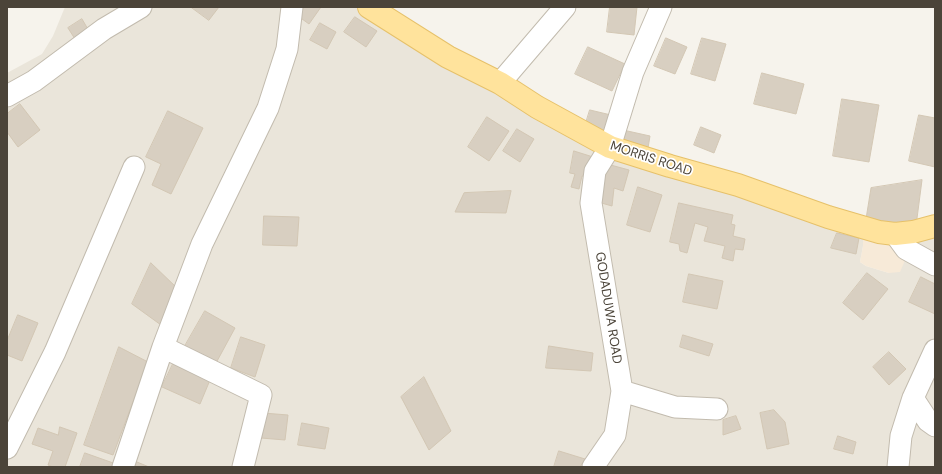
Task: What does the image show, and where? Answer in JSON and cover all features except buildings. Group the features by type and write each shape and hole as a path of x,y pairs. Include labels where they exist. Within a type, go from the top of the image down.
{"main road":[{"name":"MORRIS ROAD","path":"369,7 448,57 500,83 537,107 610,147 738,185 828,217 879,232 895,234 913,232 935,226"}],"street":[{"path":"7,96 34,81 104,29 141,7"},
{"path":"123,467 163,347 202,244 268,108 287,49 292,7"},
{"path":"500,83 565,7"},
{"name":"GODADUWA ROAD","path":"593,467 615,435 622,391 591,203 595,171 610,147 633,72 661,7"},
{"path":"7,448 55,352 134,166"},
{"path":"895,234 906,249 935,265"},
{"path":"163,347 261,395 243,467"},
{"path":"898,467 901,436 913,398 935,350"},
{"path":"622,391 675,406 717,410"},
{"path":"913,398 928,421 935,426"}],"shaded area":[{"path":"65,7 369,7 537,107 863,227 863,246 860,262 866,266 889,273 906,249 935,226 935,467 7,467 7,73 42,54 53,36"},
{"path":"863,227 909,251 900,272 889,273 866,266 860,262 863,246"}]}
